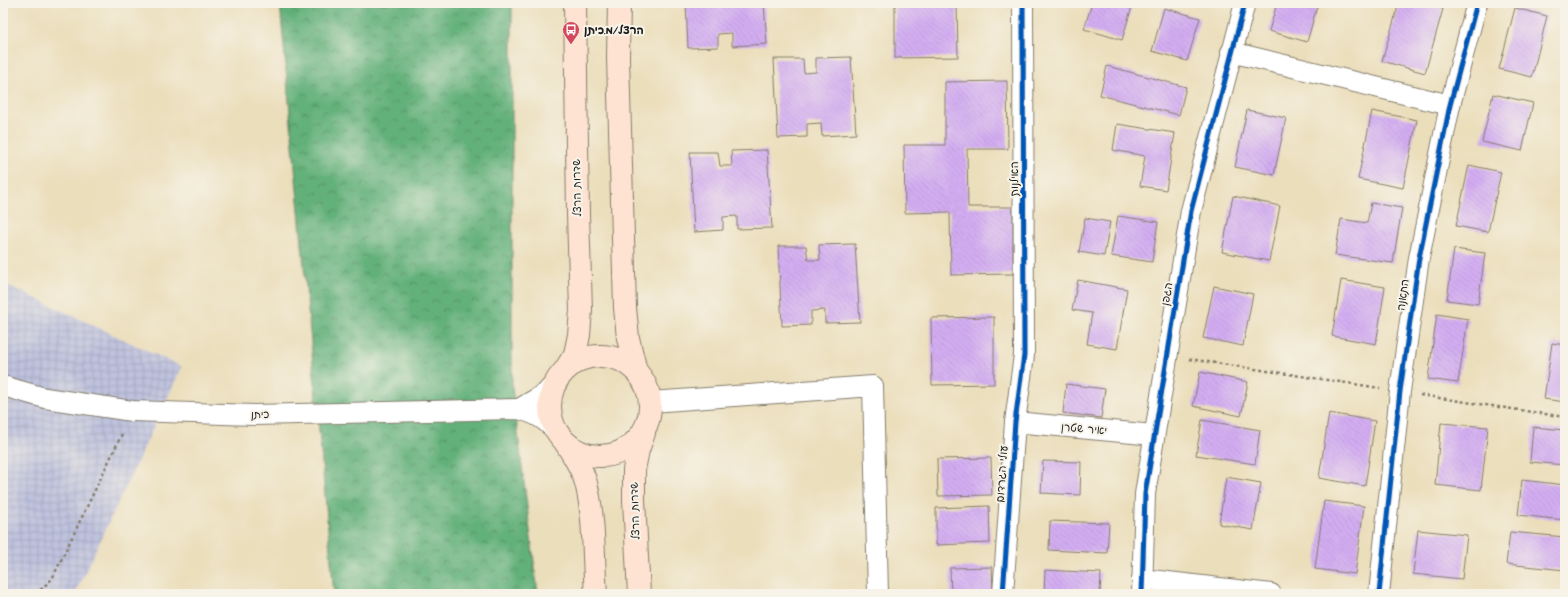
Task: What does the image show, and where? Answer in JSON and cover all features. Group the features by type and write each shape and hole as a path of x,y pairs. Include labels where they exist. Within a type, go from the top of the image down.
{"main road":[{"name":"שדרות הרצל","path":"562,374 575,354 579,335 581,310 575,3"},
{"path":"619,3 618,66 624,308 628,338 636,371"},
{"path":"561,437 576,451 592,456 607,456 622,452 635,443 645,430 650,416 651,402 646,385 636,371 623,361 609,356 593,357 578,361 562,374 553,390 550,405 552,420 561,437 579,464 586,482 590,505 596,594"},
{"name":"שדרות הרצל","path":"639,594 634,500 634,470 638,450 645,430"}],"street":[{"name":"האילנות","path":"1023,3 1024,355"},
{"name":"הגפן","path":"1142,586 1145,494 1191,212 1231,52 1245,3"},
{"name":"התאנה","path":"1379,594 1400,392 1419,258 1450,105 1477,3"},
{"path":"1231,52 1450,105"},
{"name":"עולי הגרדום","path":"1003,594 1015,422 1024,355"},
{"name":"כיתן","path":"519,409 546,393 562,374"},
{"name":"כיתן","path":"3,386 45,398 132,411 254,415 519,409 534,413 548,422 561,437"},
{"path":"651,402 873,386 878,594"},
{"name":"יאיר שטרן","path":"1015,422 1154,435"},
{"path":"1142,586 1271,594"}],"path":[{"path":"1167,355 1565,417"},
{"path":"36,594 52,579 132,411"}],"shaded area":[{"path":"3,283 182,367 75,594 3,594"}],"green space":[{"path":"280,3 512,3 512,387 538,594 334,594"}],"building":[{"path":"686,3 764,3 767,44 732,46 732,33 718,34 718,47 688,48"},
{"path":"895,3 957,3 958,57 895,58"},
{"path":"1092,3 1133,3 1122,40 1084,29"},
{"path":"1277,3 1318,3 1307,42 1269,31"},
{"path":"1399,3 1421,3 1443,9 1425,73 1382,61"},
{"path":"1164,8 1200,18 1187,61 1152,51"},
{"path":"1515,8 1547,16 1532,77 1499,69"},
{"path":"851,57 856,134 822,136 821,123 807,124 807,137 778,138 774,59 803,59 804,73 816,72 816,58"},
{"path":"1107,66 1186,87 1179,115 1100,95"},
{"path":"1007,81 1008,149 967,149 968,207 1013,207 1013,274 951,275 950,212 905,213 904,145 945,145 945,82"},
{"path":"1493,94 1533,103 1522,151 1482,142"},
{"path":"1247,110 1286,118 1274,175 1235,167"},
{"path":"1372,111 1417,120 1403,188 1358,179"},
{"path":"1117,124 1175,133 1166,190 1140,186 1145,156 1113,150"},
{"path":"767,150 772,228 737,229 737,216 723,217 723,230 694,232 690,152 718,152 720,166 732,166 731,151"},
{"path":"1469,165 1501,172 1488,232 1456,226"},
{"path":"1233,196 1280,206 1269,261 1222,252"},
{"path":"1371,203 1402,208 1393,263 1335,255 1341,219 1367,223"},
{"path":"1565,211 1565,222 1562,221"},
{"path":"1118,216 1158,222 1152,262 1111,256"},
{"path":"1085,218 1110,222 1104,256 1079,252"},
{"path":"855,244 860,322 825,323 825,310 811,311 811,325 782,326 778,246 806,246 808,260 820,260 819,245"},
{"path":"1454,249 1485,253 1478,304 1447,300"},
{"path":"1078,280 1127,289 1117,349 1087,344 1092,313 1072,310"},
{"path":"1341,280 1385,287 1376,344 1332,336"},
{"path":"1214,286 1253,294 1243,346 1203,338"},
{"path":"1437,314 1468,319 1458,383 1428,379"},
{"path":"994,317 994,384 932,385 931,318"},
{"path":"1552,343 1565,345 1565,402 1544,399"},
{"path":"1200,372 1248,382 1241,416 1193,406"},
{"path":"1066,384 1105,389 1101,418 1063,413"},
{"path":"1329,413 1375,421 1365,486 1319,478"},
{"path":"1202,420 1260,430 1255,464 1196,455"},
{"path":"1441,423 1488,427 1481,490 1435,485"},
{"path":"1533,427 1565,430 1565,465 1530,462"},
{"path":"991,458 992,495 938,496 937,459"},
{"path":"1043,461 1081,462 1080,495 1041,493"},
{"path":"1226,477 1261,483 1253,530 1219,524"},
{"path":"1522,480 1565,485 1565,520 1518,515"},
{"path":"1324,501 1364,506 1355,574 1315,569"},
{"path":"989,506 990,543 936,545 936,508"},
{"path":"1050,521 1109,523 1107,553 1049,550"},
{"path":"1418,530 1467,535 1462,579 1413,574"},
{"path":"1510,532 1565,537 1565,570 1506,564"},
{"path":"992,567 993,594 951,594 950,568"},
{"path":"1045,570 1101,573 1100,594 1044,594"}],"cycle path":[{"path":"1003,594 1015,422 1024,355 1023,3"},
{"path":"1142,594 1145,494 1191,211 1245,3"},
{"path":"1379,594 1400,391 1419,258 1450,105 1477,3"}],"place":[{"name":"הרצל/מ.כיתן","path":"571,45"}]}
